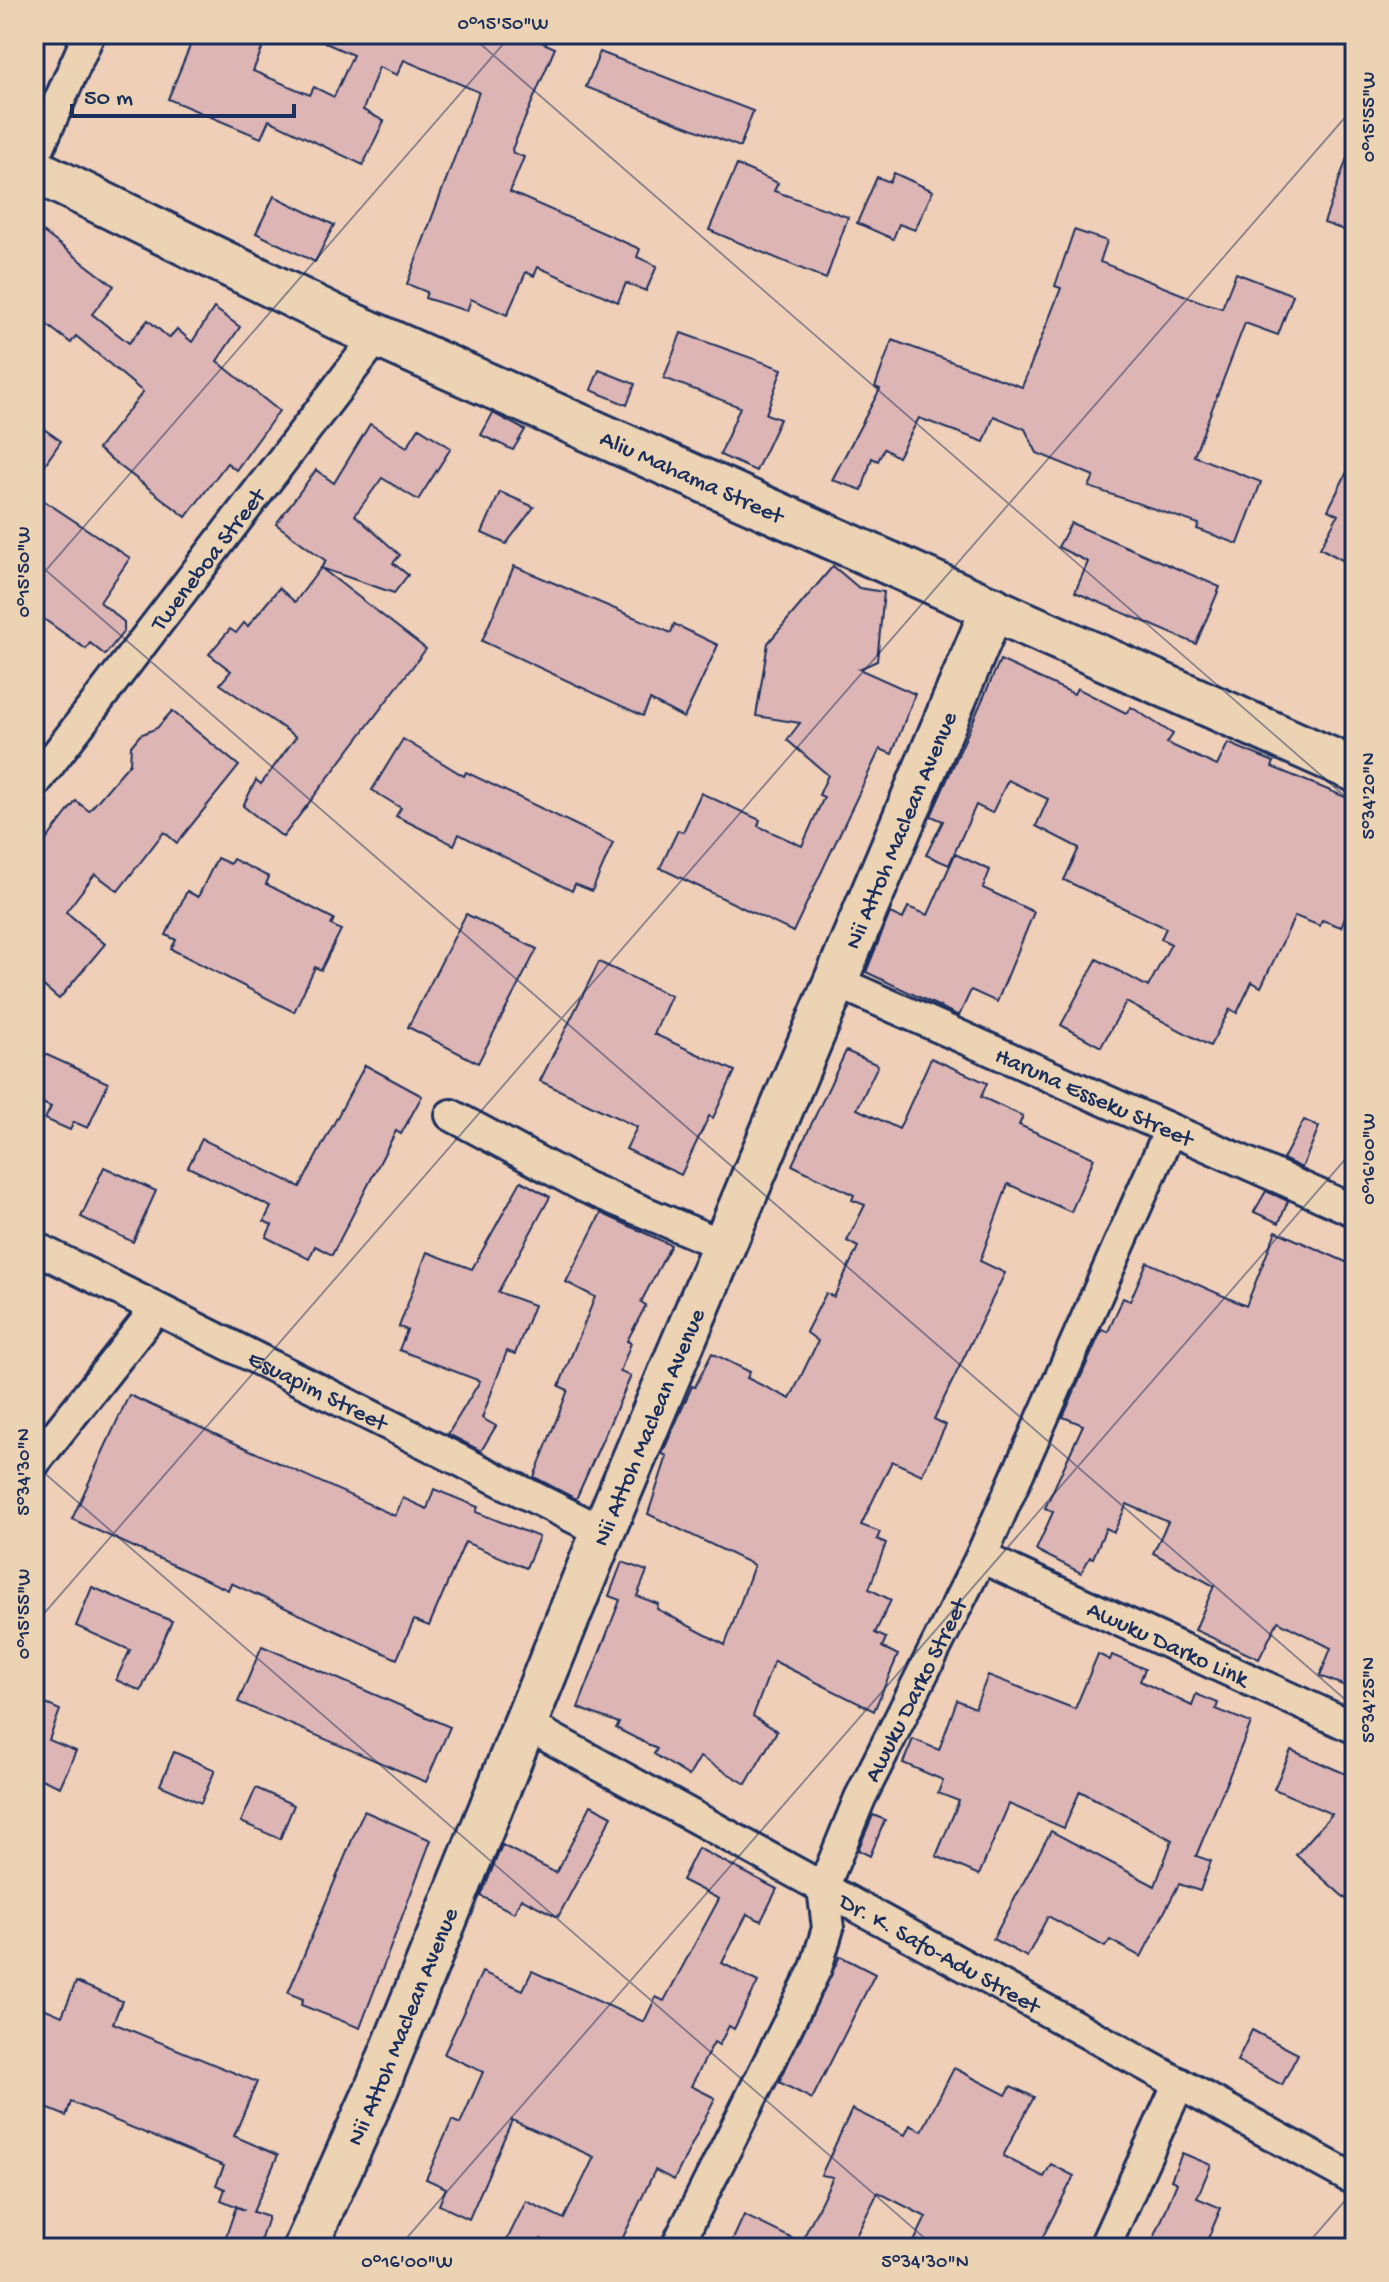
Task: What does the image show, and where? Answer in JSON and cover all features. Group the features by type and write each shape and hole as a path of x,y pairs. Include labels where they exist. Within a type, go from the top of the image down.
{"street":[{"path":"38,174 89,34"},
{"name":"Aliu Mahama Street","path":"38,174 344,321 1355,770"},
{"name":"Tweneboa Street","path":"34,784 379,334"},
{"name":"Nii Attoh Maclean Avenue","path":"305,2248 376,2090 603,1532 993,608"},
{"name":"Haruna Esseku Street","path":"835,981 1169,1132 1355,1211"},
{"path":"451,1115 585,1187 725,1246"},
{"name":"Awuku Darko Street","path":"676,2248 816,1968 828,1928 823,1888 860,1798 981,1557 1169,1132"},
{"name":"Esuapim Street","path":"34,1247 603,1532"},
{"path":"34,1463 156,1309"},
{"name":"Awuku Darko Link","path":"981,1557 1355,1728"},
{"name":"Dr. K. Safo-Adu Street","path":"525,1724 1355,2180"},
{"path":"1104,2248 1179,2083"}],"building":[{"path":"195,34 268,34 253,71 310,95 314,87 334,97 353,55 305,34 523,34 555,48 512,149 513,153 524,157 510,192 640,249 637,257 657,266 646,291 626,283 618,302 538,267 534,276 526,272 507,315 471,299 467,311 425,298 427,292 407,284 479,92 404,60 397,75 379,67 363,110 384,121 363,165 269,120 261,138 168,99"},
{"path":"600,52 753,111 740,147 586,87"},
{"path":"1352,144 1355,145 1355,234 1324,223"},
{"path":"737,165 778,183 774,191 848,217 826,279 709,230"},
{"path":"894,173 933,191 915,230 899,224 893,239 857,223 877,177 890,182"},
{"path":"274,196 334,225 315,262 256,233"},
{"path":"34,225 114,286 92,314 129,343 148,320 169,338 177,329 192,342 214,308 240,327 217,361 279,411 236,470 227,463 186,517 98,449 143,392 76,336 71,343 34,315"},
{"path":"1074,230 1107,241 1100,262 1204,303 1222,308 1236,273 1293,295 1278,335 1245,323 1194,456 1261,482 1238,544 1197,529 1199,524 1089,487 1094,476 1037,453 1025,429 994,416 984,442 919,418 898,457 884,449 878,461 872,458 862,490 832,480 880,389 875,387 892,340 1022,387 1061,288 1055,286"},
{"path":"681,333 782,369 766,414 780,419 756,471 720,455 740,407 664,378"},
{"path":"599,370 635,384 627,405 591,390"},
{"path":"493,413 525,430 513,450 481,435"},
{"path":"34,422 61,441 34,480"},
{"path":"370,424 407,447 419,428 451,448 418,500 382,478 355,515 400,555 393,563 408,575 394,593 321,568 426,649 283,837 243,806 256,780 261,784 296,737 220,684 231,671 209,654 230,629 236,633 244,623 248,626 279,588 295,602 326,561 276,524 316,470 334,483"},
{"path":"1355,456 1355,567 1320,548 1338,515 1328,510"},
{"path":"500,492 534,507 506,544 482,533"},
{"path":"34,494 130,558 100,602 124,622 124,631 105,655 90,643 86,649 34,612"},
{"path":"1071,523 1220,587 1196,644 1075,592 1088,562 1058,547"},
{"path":"514,566 671,633 674,624 718,645 684,718 650,700 643,716 482,641"},
{"path":"833,566 859,588 884,592 877,661 859,669 915,694 892,754 880,749 793,932 660,868 678,830 683,832 701,793 760,820 758,826 802,846 824,797 819,795 828,775 787,740 800,723 756,716 768,643"},
{"path":"1000,660 1074,694 1077,688 1126,713 1131,707 1173,734 1167,743 1217,766 1228,743 1274,762 1272,767 1355,801 1355,893 1341,927 1322,920 1320,926 1295,916 1261,987 1252,982 1237,1013 1230,1009 1210,1046 1126,1002 1101,1047 1061,1025 1097,959 1148,987 1171,944 1161,939 1166,928 1064,880 1079,848 1036,826 1048,799 1008,780 992,813 976,805 949,865 926,855 943,821 931,816"},
{"path":"172,711 239,766 177,843 164,832 118,891 95,874 66,912 105,944 59,999 34,978 34,856 76,801 89,811 130,763 131,746 140,735 157,728"},
{"path":"403,739 464,776 466,772 613,843 592,891 575,884 572,891 459,834 454,845 396,816 401,808 372,790"},
{"path":"955,854 990,870 983,888 1034,912 997,1002 971,990 959,1016 866,972 890,913 903,919 908,907 928,915"},
{"path":"217,858 230,864 233,859 269,877 266,884 334,919 331,925 341,930 321,970 315,967 294,1012 171,949 176,940 166,935 187,891 198,897"},
{"path":"466,914 537,949 478,1063 408,1027"},
{"path":"599,962 671,996 654,1034 735,1071 681,1175 626,1149 637,1127 540,1081"},
{"path":"34,1049 108,1083 88,1128 74,1122 70,1130 45,1119 51,1107 34,1099"},
{"path":"846,1051 878,1065 857,1109 899,1129 931,1058 987,1083 981,1097 1023,1116 1019,1125 1094,1158 1071,1212 1008,1184 980,1261 1005,1273 934,1419 946,1425 922,1475 892,1461 861,1525 880,1532 877,1539 886,1543 869,1589 891,1600 875,1633 886,1638 882,1647 898,1655 874,1711 774,1661 753,1716 777,1731 746,1784 700,1757 689,1776 654,1754 657,1749 616,1728 619,1723 578,1708 620,1600 609,1596 622,1562 647,1571 637,1596 658,1604 657,1609 725,1645 754,1565 648,1514 667,1456 662,1454 692,1386 695,1387 712,1353 750,1372 747,1378 790,1399 818,1341 806,1332 826,1293 834,1297 858,1247 847,1241 865,1205 852,1200 854,1195 792,1165"},
{"path":"365,1065 422,1096 401,1134 396,1131 332,1255 315,1246 309,1259 266,1237 272,1225 264,1221 271,1207 188,1167 202,1139 300,1187"},
{"path":"1304,1120 1319,1127 1302,1168 1283,1159"},
{"path":"104,1167 156,1191 133,1242 81,1217"},
{"path":"521,1181 550,1197 498,1292 534,1305 515,1354 507,1351 482,1418 496,1426 481,1451 448,1434 480,1381 399,1350 407,1330 399,1327 427,1252 472,1269"},
{"path":"1266,1191 1288,1201 1279,1223 1254,1212"},
{"path":"601,1213 671,1245 641,1302 646,1305 627,1341 631,1343 620,1372 631,1376 576,1499 534,1477 568,1390 559,1386 595,1297 566,1282"},
{"path":"1276,1231 1355,1266 1355,1496 1348,1515 1355,1518 1355,1690 1320,1676 1331,1648 1278,1621 1259,1659 1195,1630 1214,1586 1153,1553 1168,1522 1127,1504 1114,1532 1106,1528 1093,1558 1090,1557 1081,1573 1036,1550 1053,1512 1045,1508 1083,1425 1063,1417 1102,1329 1108,1332 1123,1298 1130,1301 1147,1262 1246,1306"},
{"path":"129,1395 395,1516 403,1498 427,1509 434,1489 478,1507 476,1512 539,1537 526,1568 465,1542 429,1626 414,1620 397,1659 231,1583 228,1590 72,1519"},
{"path":"92,1587 172,1621 141,1691 116,1680 130,1650 76,1626"},
{"path":"262,1646 450,1727 426,1782 238,1702"},
{"path":"1098,1654 1110,1660 1112,1655 1145,1669 1140,1681 1192,1706 1196,1694 1218,1703 1216,1709 1251,1723 1196,1856 1211,1861 1200,1891 1179,1884 1141,1957 1110,1940 1105,1947 1048,1916 1027,1957 993,1939 1051,1831 1155,1886 1172,1840 1080,1791 1064,1828 1009,1804 979,1875 936,1856 959,1801 938,1793 943,1780 903,1763 913,1739 939,1750 957,1700 975,1708 988,1675 1075,1709"},
{"path":"34,1699 60,1710 49,1740 76,1751 60,1787 34,1776"},
{"path":"1291,1750 1355,1778 1355,1907 1296,1855 1332,1814 1274,1789"},
{"path":"174,1752 215,1770 201,1803 160,1785"},
{"path":"256,1788 294,1805 280,1839 241,1822"},
{"path":"591,1805 612,1816 558,1917 521,1898 514,1913 481,1896 502,1845 556,1873"},
{"path":"364,1811 431,1840 360,2028 301,2005 303,1999 288,1993"},
{"path":"873,1815 885,1820 870,1856 858,1850"},
{"path":"698,1848 777,1889 761,1921 747,1914 722,1963 758,1982 734,2029 729,2026 719,2045 714,2042 691,2086 715,2098 674,2180 655,2170 618,2248 560,2248 541,2239 537,2248 503,2248 526,2201 564,2219 594,2157 512,2120 469,2219 439,2205 446,2188 426,2179 452,2120 460,2124 483,2072 444,2054 482,1972 523,1990 532,1971 644,2022 656,1997 664,2001 719,1899 682,1880"},
{"path":"840,1956 875,1974 812,2099 779,2082"},
{"path":"76,1982 122,2001 113,2023 257,2082 234,2136 278,2155 253,2212 268,2217 258,2248 222,2248 236,2207 245,2210 221,2200 225,2189 216,2185 224,2166 71,2102 66,2116 34,2103 34,2004 62,2016"},
{"path":"1252,2030 1298,2054 1282,2085 1237,2061"},
{"path":"954,2068 1006,2095 1011,2086 1034,2097 1003,2156 1044,2177 1051,2164 1074,2176 1037,2248 911,2248 926,2217 878,2192 850,2248 729,2248 744,2215 801,2243 833,2177 821,2175 852,2109 905,2135 910,2125 922,2131"},
{"path":"1182,2153 1211,2165 1197,2198 1221,2208 1204,2248 1150,2248 1177,2183 1171,2180"}]}
